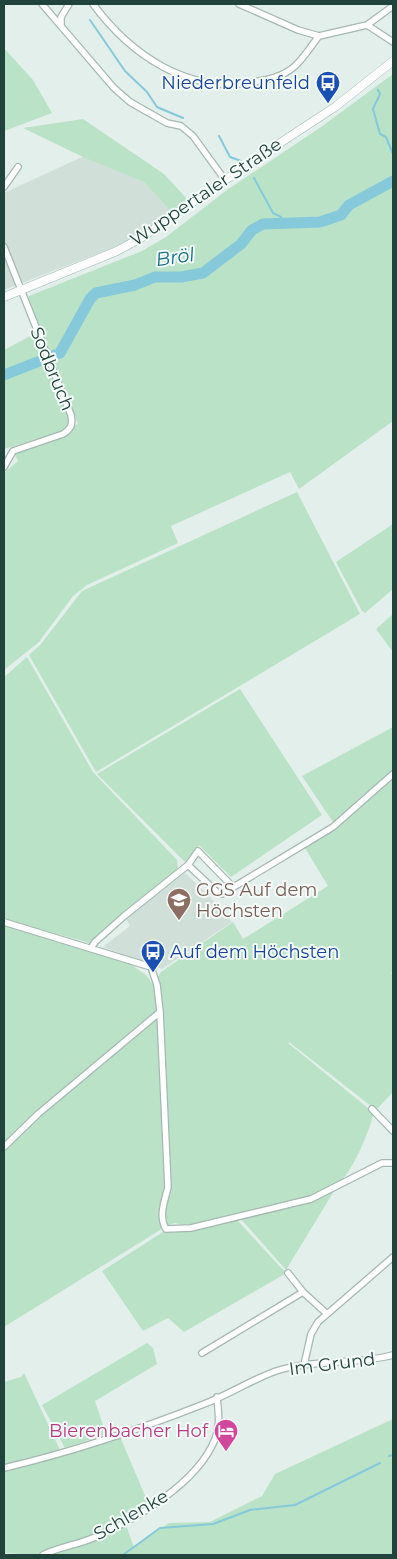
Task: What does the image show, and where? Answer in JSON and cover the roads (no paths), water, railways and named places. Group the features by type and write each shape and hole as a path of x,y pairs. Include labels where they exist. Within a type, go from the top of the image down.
{"main road":[{"name":"Wuppertaler Straße","path":"4,297 116,251 141,238 335,108 393,61"}],"street":[{"path":"42,4 114,88 130,102 167,123 181,126 193,136 225,180"},
{"path":"62,26 61,17 69,4"},
{"path":"93,4 110,27 125,41 161,68 219,85 237,85 272,79 294,67 319,36"},
{"path":"239,4 298,30 319,36 367,25 393,6"},
{"path":"367,25 393,42"},
{"path":"4,187 18,167"},
{"name":"Sodbruch","path":"4,247 71,414 72,424 69,430 13,451 4,467"},
{"path":"188,865 219,894 333,827 393,774"},
{"path":"91,948 95,942 123,917 188,865 198,851 233,887"},
{"path":"4,922 152,968 157,985 160,1012 168,1187 162,1213 162,1224 166,1229 177,1230 311,1199 382,1163 393,1163"},
{"path":"4,1147 38,1114 160,1012"},
{"path":"372,1109 393,1131"},
{"path":"304,1365 311,1334 326,1313 393,1257"},
{"path":"288,1273 303,1292 326,1313"},
{"path":"202,1353 303,1292"},
{"name":"Im Grund","path":"4,1468 102,1441 198,1406 277,1371 304,1365 377,1360 393,1356"},
{"name":"Schlenke","path":"43,1555 92,1538 121,1525 176,1488 205,1456 215,1439 220,1422 217,1397"}],"waterway":[{"path":"90,20 125,71 147,92 157,107 183,118"},
{"path":"378,90 380,94 373,109 380,134 386,137 393,154"},
{"path":"219,136 230,157 241,161"},
{"path":"254,178 273,213 281,217 285,225"},
{"name":"Bröl","path":"4,375 60,353 90,299 96,293 135,285 155,277 181,277 203,273 241,244 252,230 263,224 320,222 341,215 349,205 393,181"},
{"path":"389,1456 393,1455"},
{"path":"123,1555 160,1528 213,1524 250,1510 295,1505 380,1463"}],"place":[{"name":"Niederbreunfeld","path":"328,104"},
{"name":"GGS Auf dem Höchsten","path":"179,921"},
{"name":"Auf dem Höchsten","path":"153,973"},
{"name":"Bierenbacher Hof","path":"226,1452"}]}
